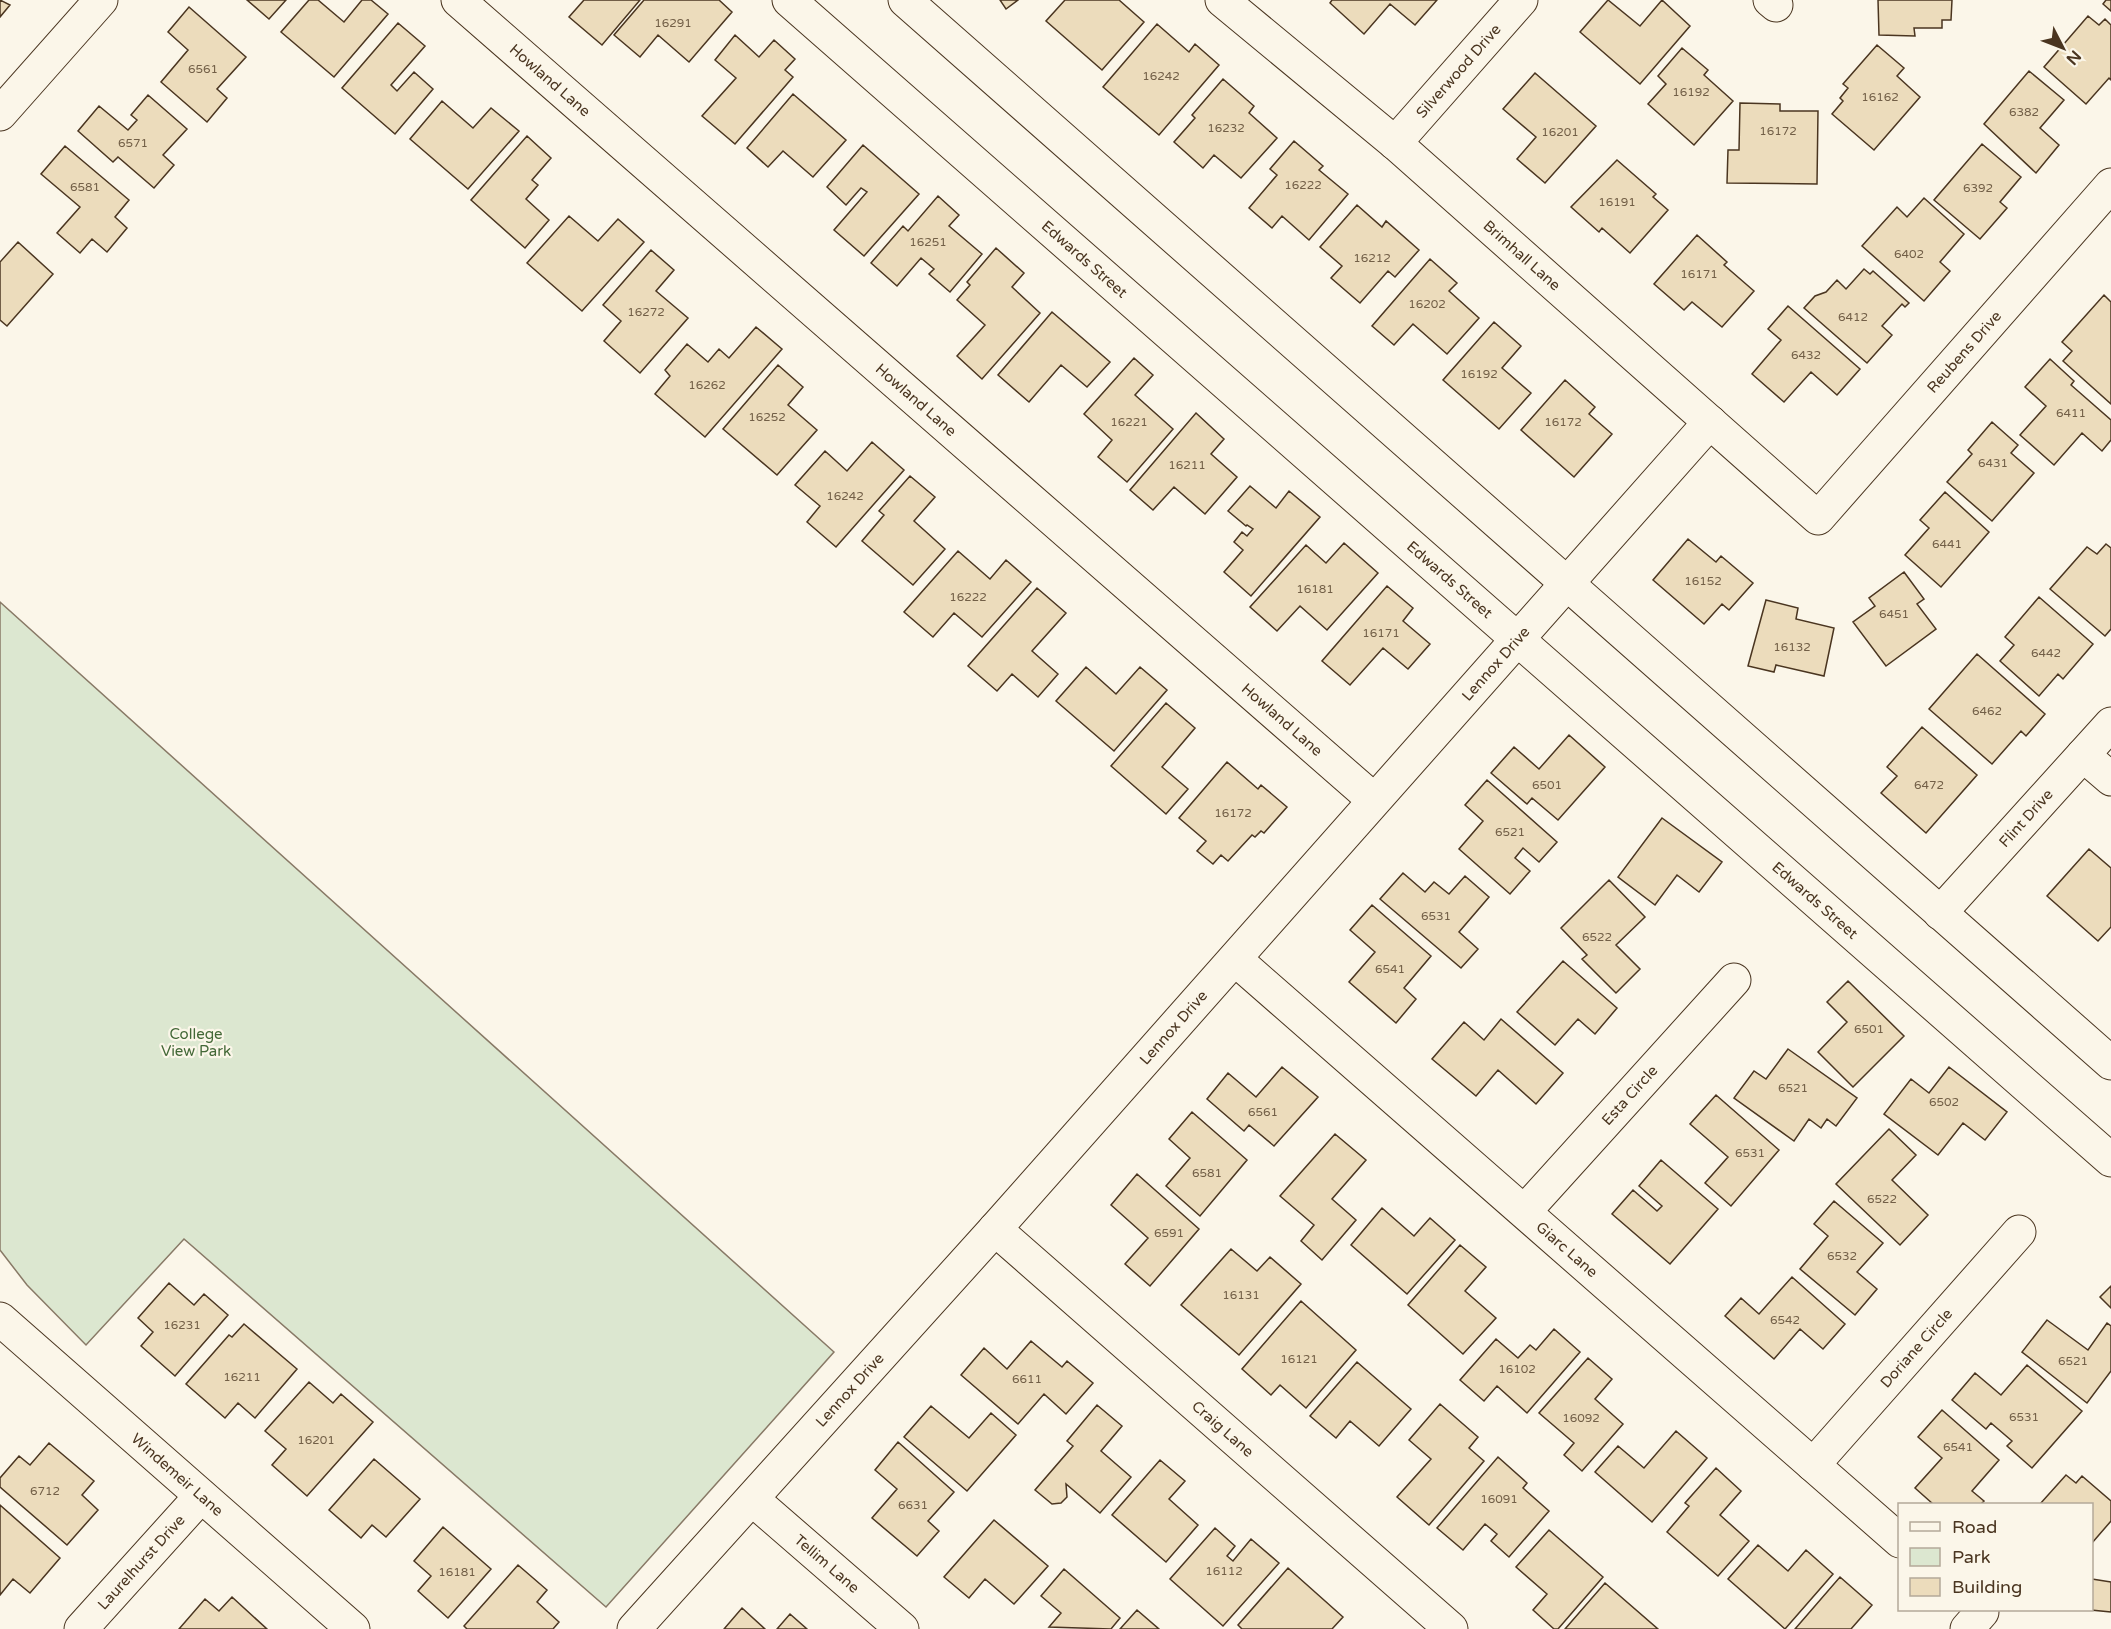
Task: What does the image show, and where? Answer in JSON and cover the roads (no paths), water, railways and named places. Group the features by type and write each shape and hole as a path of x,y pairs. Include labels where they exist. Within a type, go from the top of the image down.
{"street":[{"path":"0,114 101,0"},
{"name":"Howland Lane","path":"458,0 1374,800"},
{"name":"Edwards Street","path":"789,0 2111,1160"},
{"path":"905,0 2111,1063"},
{"name":"Brimhall Lane","path":"1222,0 1395,143 1818,518"},
{"name":"Silverwood Drive","path":"1395,143 1521,0"},
{"name":"Reubens Drive","path":"1818,518 2111,185"},
{"name":"Lennox Drive","path":"634,1629 995,1229 1710,422"},
{"name":"Flint Drive","path":"1940,914 2111,724"},
{"path":"2083,755 2111,779"},
{"name":"Giarc Lane","path":"1235,959 1898,1540"},
{"name":"Esta Circle","path":"1525,1211 1734,980"},
{"name":"Craig Lane","path":"995,1229 1451,1629"},
{"name":"Doriane Circle","path":"1813,1465 2019,1232"},
{"name":"Windemeir Lane","path":"0,1319 353,1629"},
{"name":"Laurelhurst Drive","path":"81,1629 201,1496"},
{"name":"Tellim Lane","path":"752,1499 902,1629"}],"park label":[{"name":"College View Park","path":"196,1042"}]}
